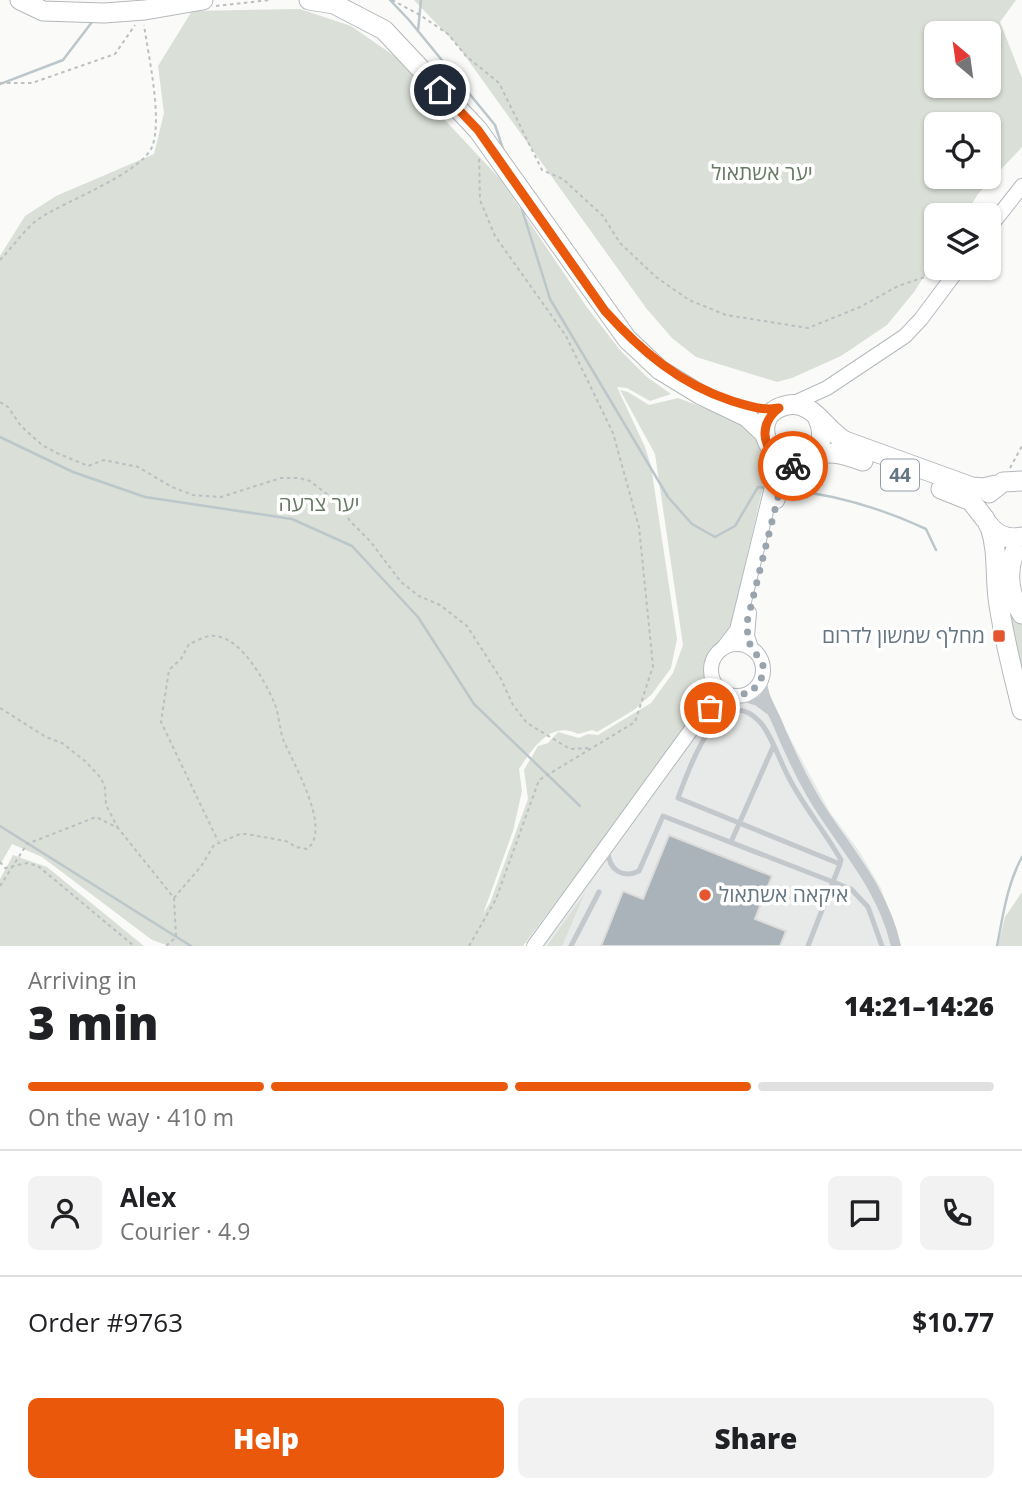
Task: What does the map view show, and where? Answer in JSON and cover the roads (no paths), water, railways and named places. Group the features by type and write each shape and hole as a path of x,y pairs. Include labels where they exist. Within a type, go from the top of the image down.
{"highway":[{"path":"20,0 43,11 104,13 145,10 203,0"},
{"name":"44","path":"309,0 334,4 384,30 478,130 605,311 627,339 660,370 701,395 747,417 785,460 805,458 823,452 842,454 962,497 976,506 988,523 1005,537 1022,538"},
{"name":"44","path":"605,311 640,348 682,379 719,397 769,410 786,406 805,407 834,435 845,441 975,487 1009,482"},
{"path":"768,442 767,421 786,406"},
{"path":"805,458 817,448 820,440 821,427 817,417"},
{"path":"1009,482 989,493 985,501 995,545 1002,625 1022,710"},
{"path":"1022,538 1012,559 1009,582 1022,614"}],"street":[{"path":"1001,213 1022,186"},
{"path":"786,406 841,379 909,332 946,280"},
{"path":"817,417 820,403 841,379"},
{"path":"768,442 776,487 749,612 747,636 751,648 762,661 763,692 812,794 873,885 888,918 896,946"},
{"path":"774,714 761,703 722,692 714,682 711,671 718,652 737,630 776,487 790,469 805,458"},
{"path":"724,647 740,644 751,648"},
{"path":"705,712 720,701 756,688 762,677"},
{"path":"534,946 705,712 714,682"}],"lane":[{"path":"808,946 840,864 839,858 794,788 759,721 749,714 732,712 718,719 697,750 678,798 840,864"},
{"path":"731,842 773,747"},
{"path":"613,837 608,853 611,865 619,873 635,874 642,867 663,816 851,888 862,898 871,913 882,946"},
{"path":"571,946 599,892"}],"waterway":[{"path":"390,0 495,125 503,149"},
{"path":"418,31 421,0"},
{"path":"0,84 63,60 92,22"},
{"path":"521,206 550,299 668,497 692,524 715,537 735,526 758,487 765,488"},
{"path":"0,437 73,472 145,497 292,519 352,546 418,617 474,704 580,806"},
{"path":"786,490 840,499 910,522 926,529 936,550"},
{"path":"0,826 191,946"},
{"path":"997,946 1009,889 1022,857"}],"place":[{"name":"מחלף שמשון לדרום","path":"999,636"},
{"name":"איקאה אשתאול","path":"705,895"}],"park label":[{"name":"יער אשתאול","path":"762,173"},
{"name":"יער צרעה","path":"319,504"}]}
